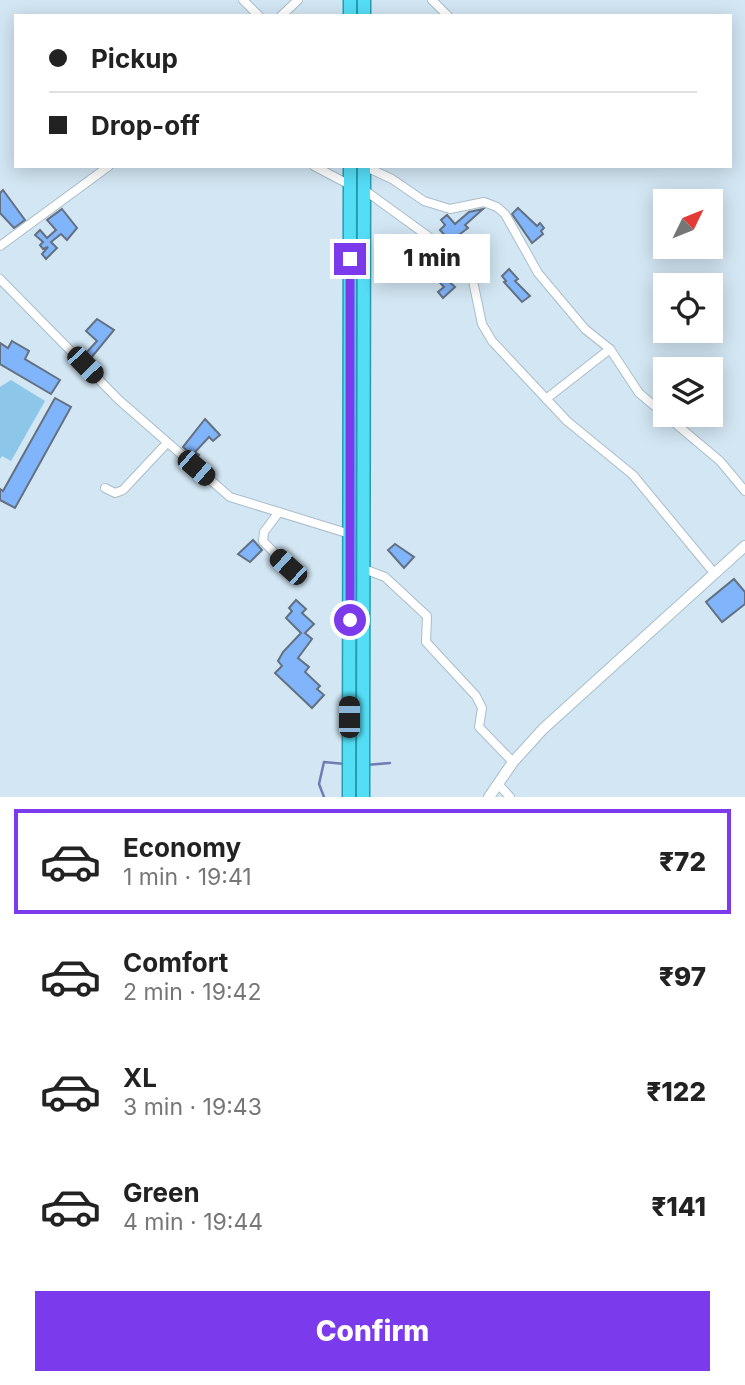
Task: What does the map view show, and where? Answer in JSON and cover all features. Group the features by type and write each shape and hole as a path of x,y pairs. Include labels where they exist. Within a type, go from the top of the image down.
{"highway":[{"path":"349,797 350,168"},
{"path":"363,797 364,168"}],"street":[{"path":"243,0 257,14"},
{"path":"283,14 298,0"},
{"path":"432,0 446,14"},
{"path":"0,246 106,168"},
{"path":"318,168 350,185"},
{"path":"368,168 393,179 424,201 450,209 484,201 497,207 505,214 538,272 584,329 610,349 639,393 720,461 745,491"},
{"path":"363,189 429,237 466,272 473,281 482,324 492,341 567,421 633,475 715,574"},
{"path":"0,279 119,400 230,497 255,507 350,534"},
{"path":"546,399 610,349"},
{"path":"105,488 115,494 123,489 166,443"},
{"path":"279,512 264,533 263,541 288,567"},
{"path":"489,797 513,762 543,729 745,546"},
{"path":"363,569 386,577 427,616 426,642 476,696 482,708 478,723 482,733 513,762"},
{"path":"498,783 510,797"}],"shaded area":[{"path":"11,380 45,401 11,461 2,456 0,459 0,387"}],"building":[{"path":"3,190 25,220 14,228 0,213 0,193"},
{"path":"518,208 537,226 540,223 544,228 541,231 543,234 532,243 512,214"},
{"path":"62,209 77,228 67,240 61,234 51,242 57,248 46,259 42,254 48,247 43,249 40,245 43,242 35,235 40,230 47,238 56,230 47,220"},
{"path":"483,209 465,225 468,228 460,234 467,241 457,249 440,230 445,225 441,220 447,215 455,224 469,212"},
{"path":"421,256 455,287 443,298 438,292 444,287 433,275 428,279 417,267 420,265 416,260"},
{"path":"509,269 518,279 515,281 530,296 522,302 504,282 506,281 502,276"},
{"path":"97,319 114,330 91,358 86,353 97,341 86,331"},
{"path":"12,341 29,351 25,359 60,380 51,394 0,364 0,343 8,348"},
{"path":"55,398 71,407 15,508 0,500 0,489 3,491"},
{"path":"205,419 220,435 213,441 209,437 195,452 199,455 196,459 183,447"},
{"path":"253,540 262,550 250,562 238,554"},
{"path":"395,544 414,557 404,568 388,550"},
{"path":"734,579 745,592 745,604 722,622 706,602"},
{"path":"296,600 306,609 302,613 314,624 305,633 312,639 298,658 309,667 305,672 320,686 317,689 324,695 312,708 275,673 282,666 278,661 283,652 301,633 286,618 292,611 289,608"}],"waterway":[{"path":"324,797 319,784 324,762 345,764"},
{"path":"366,765 390,763"}],"route":[{"path":"350,259 350,620"}]}
